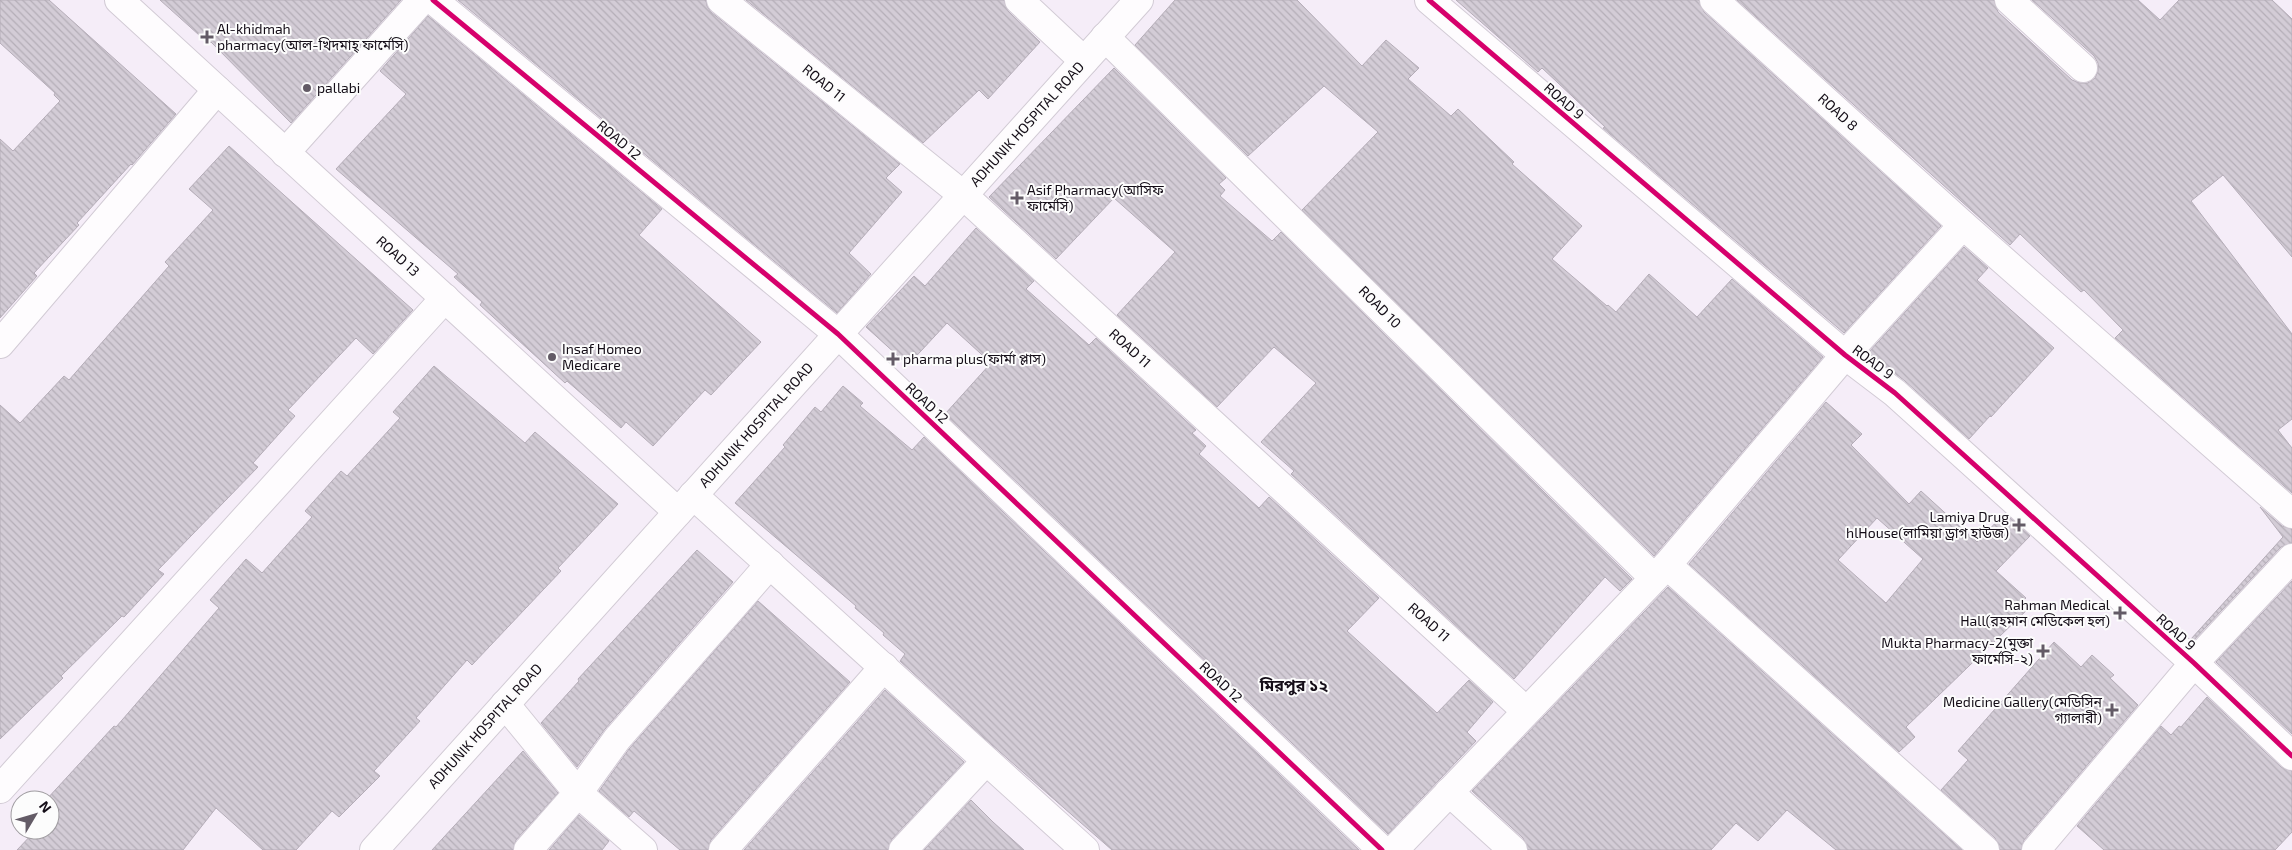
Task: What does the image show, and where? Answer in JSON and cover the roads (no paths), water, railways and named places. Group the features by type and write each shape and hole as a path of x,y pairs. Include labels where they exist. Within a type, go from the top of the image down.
{"street":[{"name":"ROAD 13","path":"119,0 445,298 686,504 770,564 1085,850"},
{"path":"285,153 422,0"},
{"name":"ROAD 12","path":"433,0 838,334 1382,850"},
{"name":"ROAD 11","path":"721,0 963,195 1526,711"},
{"path":"1019,0 1084,61"},
{"name":"ADHUNIK HOSPITAL ROAD","path":"374,850 1139,0"},
{"name":"ROAD 9","path":"1429,0 1844,355 1895,393 2194,663 2292,756"},
{"name":"ROAD 8","path":"1714,0 1963,225 2292,514"},
{"path":"2009,0 2083,68"},
{"name":"ROAD 10","path":"1106,37 1661,571 1986,850"},
{"path":"0,344 217,90"},
{"path":"1394,850 1661,571 1844,355 1963,225"},
{"path":"0,790 445,298"},
{"path":"2036,850 2194,663 2292,558"},
{"path":"528,850 578,793 617,738 770,564"},
{"path":"722,850 884,667"},
{"path":"505,704 578,793 643,850"},
{"path":"903,850 986,761"},
{"path":"1449,792 1513,850"}],"place":[{"name":"Al-khidmah pharmacy(আল-খিদমাহ্ ফার্মেসি)","path":"207,37"},
{"name":"pallabi","path":"307,88"},
{"name":"Asif Pharmacy(আসিফ ফার্মেসি)","path":"1017,198"},
{"name":"Insaf Homeo Medicare","path":"552,357"},
{"name":"pharma plus(ফার্মা প্লাস)","path":"893,359"},
{"name":"Lamiya Drug hlHouse(লামিয়া ড্রাগ হাউজ)","path":"2019,525"},
{"name":"Rahman Medical Hall(রহমান মেডিকেল হল)","path":"2120,613"},
{"name":"Mukta Pharmacy-2(মুক্তা ফার্মেসি-২)","path":"2043,651"},
{"name":"Medicine Gallery(মেডিসিন গ্যালারী)","path":"2112,710"}],"district":[{"name":"মিরপুর ১২","path":"1294,685"}]}
